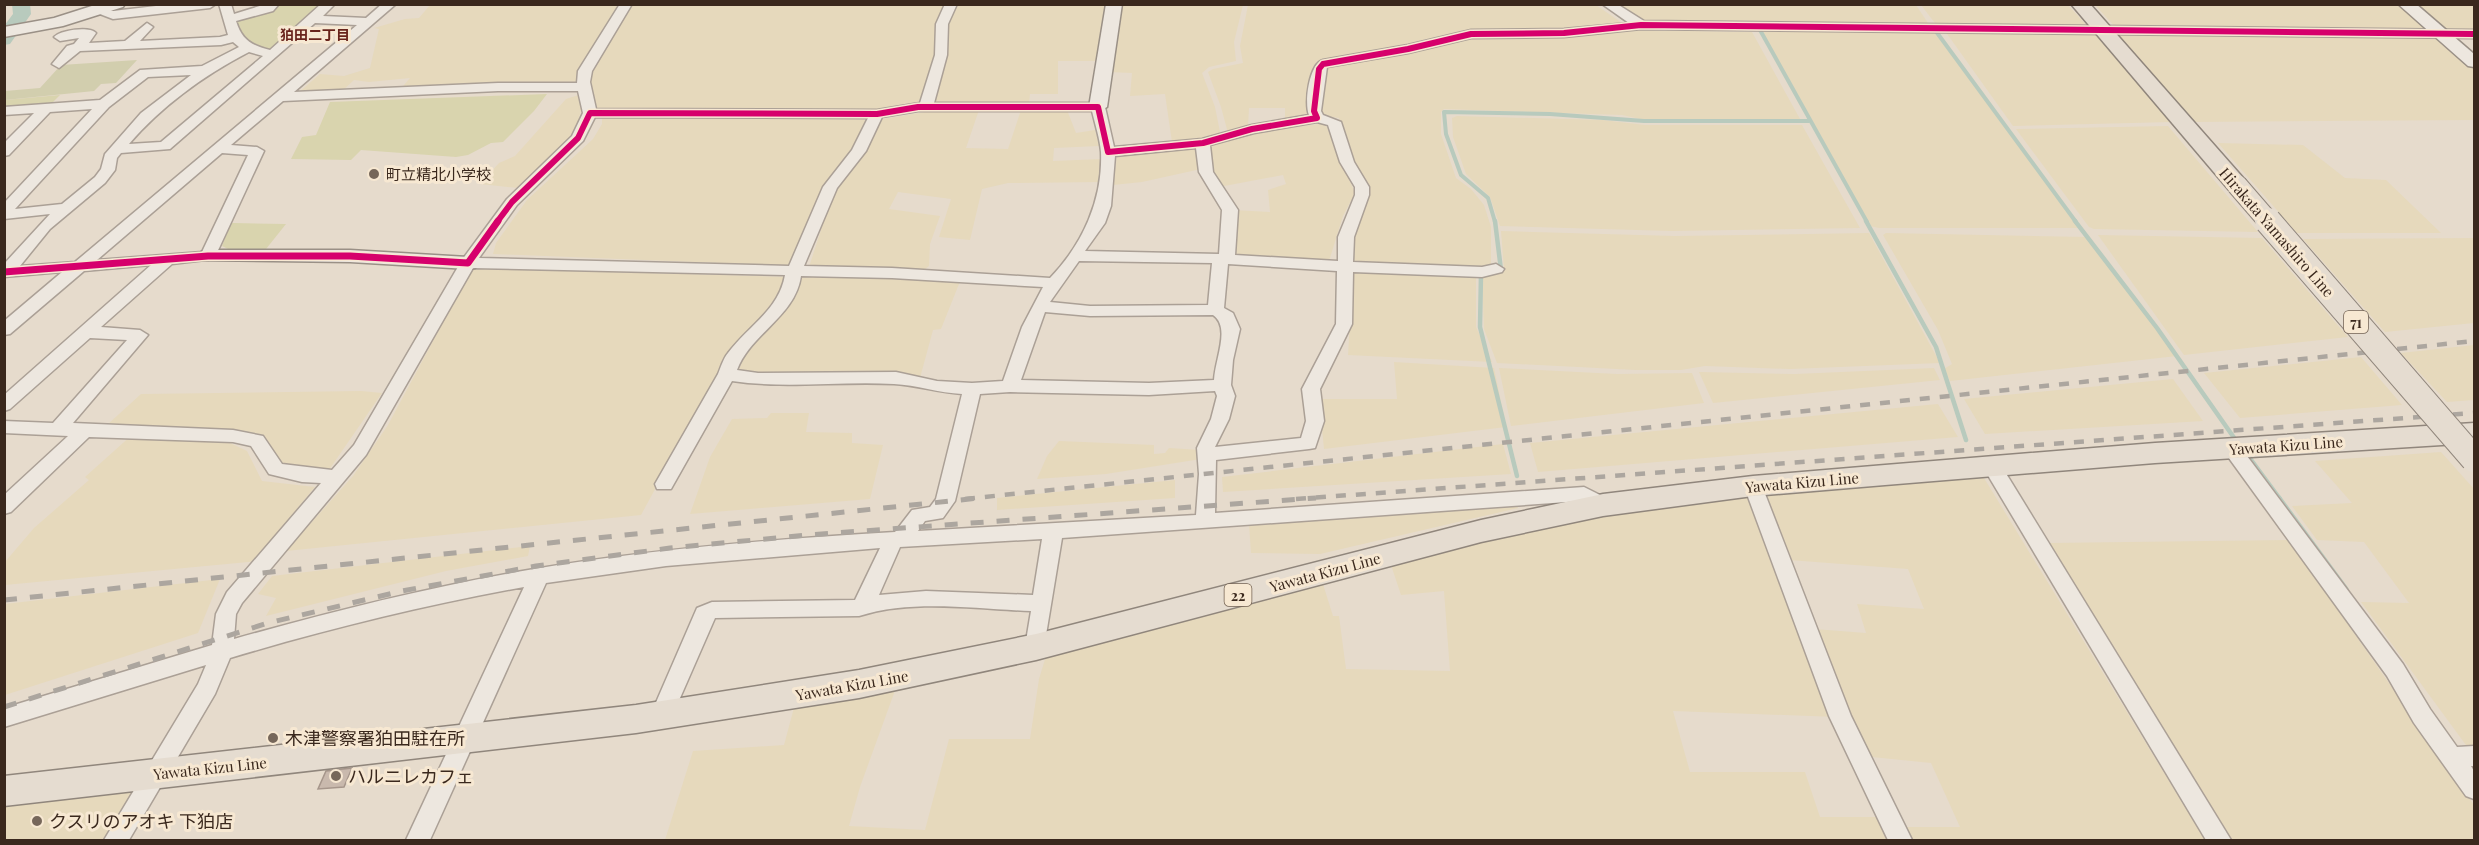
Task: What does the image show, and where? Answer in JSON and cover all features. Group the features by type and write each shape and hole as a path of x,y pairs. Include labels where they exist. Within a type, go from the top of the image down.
{"main road":[{"name":"Hirakata Yamashiro Line","path":"2080,4 2237,185 2470,446"},
{"name":"Yawata Kizu Line","path":"4,791 662,714 859,684 1036,647 1481,531 1603,505 1753,486 2232,449 2470,446"}],"street":[{"path":"4,32 32,27 117,4"},
{"path":"88,10 113,15 210,4"},
{"path":"272,55 248,48 235,37 227,12 273,4"},
{"path":"117,149 165,146 329,4"},
{"path":"4,330 390,4"},
{"path":"116,840 207,688 222,650 226,614 234,598 360,450 468,263 512,202 578,138 590,114 584,87 585,71 626,4"},
{"path":"926,107 941,55 942,24 951,4"},
{"path":"1010,386 1040,306 1053,283 1075,256 1097,222 1104,206 1108,152 1098,107 1114,4"},
{"path":"1608,4 1641,25"},
{"path":"2406,4 2475,62"},
{"path":"313,19 369,22"},
{"path":"1317,118 1315,100 1319,69 1323,64 1408,49 1471,34 1564,33 1641,25 2475,34"},
{"path":"128,45 147,27"},
{"path":"60,37 90,33 79,47"},
{"path":"59,64 72,49 79,47 221,41 235,37"},
{"path":"5,272 64,208 100,180 108,170 110,157 158,106 205,70 248,48"},
{"path":"4,213 104,104 145,73 205,70"},
{"path":"281,97 498,87 584,87"},
{"path":"4,111 104,104"},
{"path":"4,152 47,107"},
{"path":"590,114 877,114 926,107 1098,107"},
{"path":"664,484 727,374 734,356 779,309 790,290 794,272 830,187 859,151 877,114"},
{"path":"1108,152 1203,143 1252,129 1317,118 1334,122 1347,162 1362,188 1362,195 1346,237 1344,324 1336,343 1313,381 1311,389 1315,422 1309,443 1206,455"},
{"path":"1203,143 1206,172 1230,210 1216,310"},
{"path":"208,256 257,151 219,149"},
{"path":"4,213 64,208"},
{"path":"5,272 208,256 350,256 468,263 904,273 1053,283"},
{"path":"1075,256 1223,259 1344,267 1482,272 1496,269"},
{"path":"4,405 169,258"},
{"path":"1040,306 1090,311 1216,310 1227,317 1232,329 1224,360 1222,385 1226,396 1220,419 1206,448 1205,520"},
{"path":"59,428 140,335 86,332"},
{"path":"727,374 758,379 896,378 928,386 972,389 1010,386 1149,389 1222,385"},
{"path":"662,714 704,614 712,610 859,609 864,604 897,539 919,515 936,513 945,501 972,389"},
{"path":"6,428 59,428 233,436 257,441 276,469 302,475 337,477"},
{"path":"4,507 86,429"},
{"path":"2232,449 2395,670 2422,716 2475,789"},
{"path":"1992,467 2219,840"},
{"path":"1753,486 1840,716 1900,840"},
{"path":"4,718 222,650 396,604 539,576 666,560 897,539 1053,531 1584,494 1603,505"},
{"path":"1036,647 1053,531"},
{"path":"418,840 539,576"},
{"path":"864,604 926,599 1043,603"},
{"path":"2452,757 2475,756"}],"shaded area":[{"path":"278,5 325,5 274,49 260,49 249,43 235,20"},
{"path":"430,5 620,5 579,71 577,85 398,92 410,78 369,82 354,80 341,92 297,94 320,74 344,76 370,68 379,29 374,28 405,19 419,18"},
{"path":"631,5 946,5 938,56 922,104 873,113 596,108 589,81 591,69"},
{"path":"953,5 1107,5 1098,61 1058,61 1058,94 1030,94 1029,104 929,103 944,25"},
{"path":"1121,5 1243,5 1234,42 1236,61 1209,67 1202,73 1215,107 1220,132 1214,137 1172,142 1165,94 1130,96 1132,73 1109,72"},
{"path":"1248,5 1596,5 1625,25 1425,39 1418,46 1320,66 1309,118 1285,121 1285,108 1249,108 1248,126 1228,133 1208,72 1243,63 1240,46"},
{"path":"1611,5 1916,5 1930,26 1645,25"},
{"path":"1921,5 2068,5 2090,29 1938,27"},
{"path":"2095,5 2401,5 2435,34 2117,29"},
{"path":"2415,5 2474,5 2474,33 2451,33"},
{"path":"1625,30 1752,32 1800,119 1645,120 1622,115 1444,109 1441,112 1441,134 1456,178 1471,189 1484,205 1491,227 1491,265 1475,270 1352,264 1351,241 1370,191 1352,157 1339,118 1318,112 1323,70 1329,66 1473,36"},
{"path":"1762,31 1938,32 2080,228 1879,228 1870,226"},
{"path":"1945,31 2093,32 2171,122 2013,126"},
{"path":"2115,34 2439,37 2474,69 2474,120 2193,122"},
{"path":"137,60 116,83 101,84 94,91 5,100 5,91 40,88 61,65"},
{"path":"547,94 534,111 503,142 491,143 468,155 456,157 361,150 351,160 291,159 302,137 316,135 330,102"},
{"path":"60,95 50,105 5,108 5,100"},
{"path":"579,95 582,106 573,136 545,164 518,188 480,184 499,163 515,156 566,99"},
{"path":"937,110 979,110 966,148 1008,149 1021,110 1067,110 1076,133 1095,130 1099,146 1054,148 1053,161 1102,159 1102,182 1008,183 982,189 970,240 939,237 951,199 898,192 889,209 940,216 930,244 929,266 925,269 809,267 832,196 868,142 877,120"},
{"path":"602,115 864,119 866,122 795,266 493,254 496,243 527,200 593,139 602,124"},
{"path":"1457,116 1602,120 1645,125 1802,125 1860,228 1672,231 1500,226 1490,197 1466,174 1453,137 1452,118"},
{"path":"1326,125 1355,193 1343,216 1329,261 1275,260 1230,254 1233,210 1270,212 1268,190 1286,184 1283,175 1219,187 1209,172 1206,149 1210,145 1256,131"},
{"path":"2168,126 2258,232 2094,229 2089,227 2016,129"},
{"path":"2218,143 2303,145 2345,178 2386,180 2441,233 2297,233"},
{"path":"1192,147 1199,150 1201,169 1142,182 1113,185 1117,156 1120,154"},
{"path":"231,223 286,224 266,249 230,250 222,246"},
{"path":"1501,231 1675,236 1869,233 1940,363 1790,369 1705,366 1681,370 1636,370 1497,363 1484,329 1482,275 1504,269"},
{"path":"1886,233 2088,237 2177,356 1950,381 1944,369 1952,364 1938,330 1883,235"},
{"path":"2098,235 2262,238 2348,337 2184,355"},
{"path":"2474,238 2474,323 2385,332 2303,239"},
{"path":"476,268 791,277 754,327 732,348 641,515 286,551 353,476 388,425 470,272"},
{"path":"1353,271 1476,274 1476,327 1492,362 1348,355"},
{"path":"806,275 961,279 941,329 933,330 920,378 766,374 739,370 747,345 783,313 802,277"},
{"path":"2474,345 2474,400 2447,402 2401,353"},
{"path":"2361,357 2402,405 2240,418 2204,373"},
{"path":"1394,362 1494,368 1506,427 1324,449 1319,399 1397,399"},
{"path":"1499,368 1617,374 1692,373 1704,403 1511,426"},
{"path":"1934,368 1940,380 1713,403 1699,372 1795,374"},
{"path":"2173,379 2203,421 1985,434 1964,399"},
{"path":"361,391 382,393 322,480 292,477 254,443 107,425 141,394"},
{"path":"1938,404 1958,437 1538,472 1530,443"},
{"path":"771,413 809,413 806,432 852,433 852,443 883,445 870,499 690,514 710,457 732,419 767,418"},
{"path":"133,434 230,443 247,451 262,481 315,487 271,540 258,561 5,585 5,562 34,528 89,480 85,477"},
{"path":"1059,441 1154,445 1154,454 1165,453 1169,448 1200,450 1201,459 1106,474 1037,479 1047,456"},
{"path":"1503,444 1511,474 1223,492 1222,477"},
{"path":"2441,452 2474,489 2474,756 2361,602 2409,603 2364,542 2317,540 2292,506 2352,503 2315,461"},
{"path":"1984,478 2205,840 1912,840 1907,827 1960,827 1931,763 1872,757 1846,708 1814,629 1866,633 1857,604 1924,609 1908,569 1789,560 1764,493"},
{"path":"1175,480 1175,498 997,510 997,498"},
{"path":"1750,491 1837,717 1673,711 1690,772 1805,772 1820,817 1885,817 1895,840 665,840 693,751 784,745 795,704 897,685 860,787 849,826 925,830 949,739 1030,739 1039,679 1047,653 1322,581 1333,616 1339,616 1346,669 1450,671 1444,591 1401,595 1390,562 1535,525"},
{"path":"1516,503 1518,508 1320,554 1251,553 1249,524"},
{"path":"2289,540 2474,805 2474,840 2231,840 2048,543"},
{"path":"530,546 528,556 446,571 266,616 276,598 258,594 272,576"},
{"path":"220,579 198,633 5,695 5,604"},
{"path":"143,788 111,840 5,840 4,798"}],"building":[{"name":"ハルニレカフェ","path":"352,768 344,787 318,789 326,771"}],"waterway":[{"path":"4,40 22,14 21,4"},
{"path":"1617,14 1632,25"},
{"path":"1760,30 1867,222"},
{"path":"1935,30 2076,222"},
{"path":"1495,222 1488,198 1461,175 1446,134 1444,112 1550,114 1644,121 1809,121"},
{"path":"1495,221 1501,270 1498,270"},
{"path":"1866,221 1936,347 1966,440"},
{"path":"2075,221 2157,328 2237,442"},
{"path":"1481,274 1480,327 1517,476"},
{"path":"2246,453 2280,499"},
{"path":"2279,498 2346,589"}],"railway":[{"path":"965,499 2474,341"},
{"path":"1296,499 2474,413"},
{"path":"4,600 979,498"},
{"path":"4,707 268,623 402,591 536,566 670,548 807,535 1316,498"}],"cycle path":[{"path":"4,272 208,256 350,256 468,263 512,202 578,138 590,113 877,114 918,107 1098,107 1108,152 1203,143 1252,129 1317,118 1314,111 1319,69 1323,64 1408,49 1471,34 1564,33 1641,25 2474,34"}],"place":[{"name":"町立精北小学校","path":"374,174"},
{"name":"木津警察署狛田駐在所","path":"273,738"},
{"name":"ハルニレカフェ","path":"336,776"},
{"name":"クスリのアオキ 下狛店","path":"37,821"}],"district":[{"name":"狛田二丁目","path":"315,34"}]}
